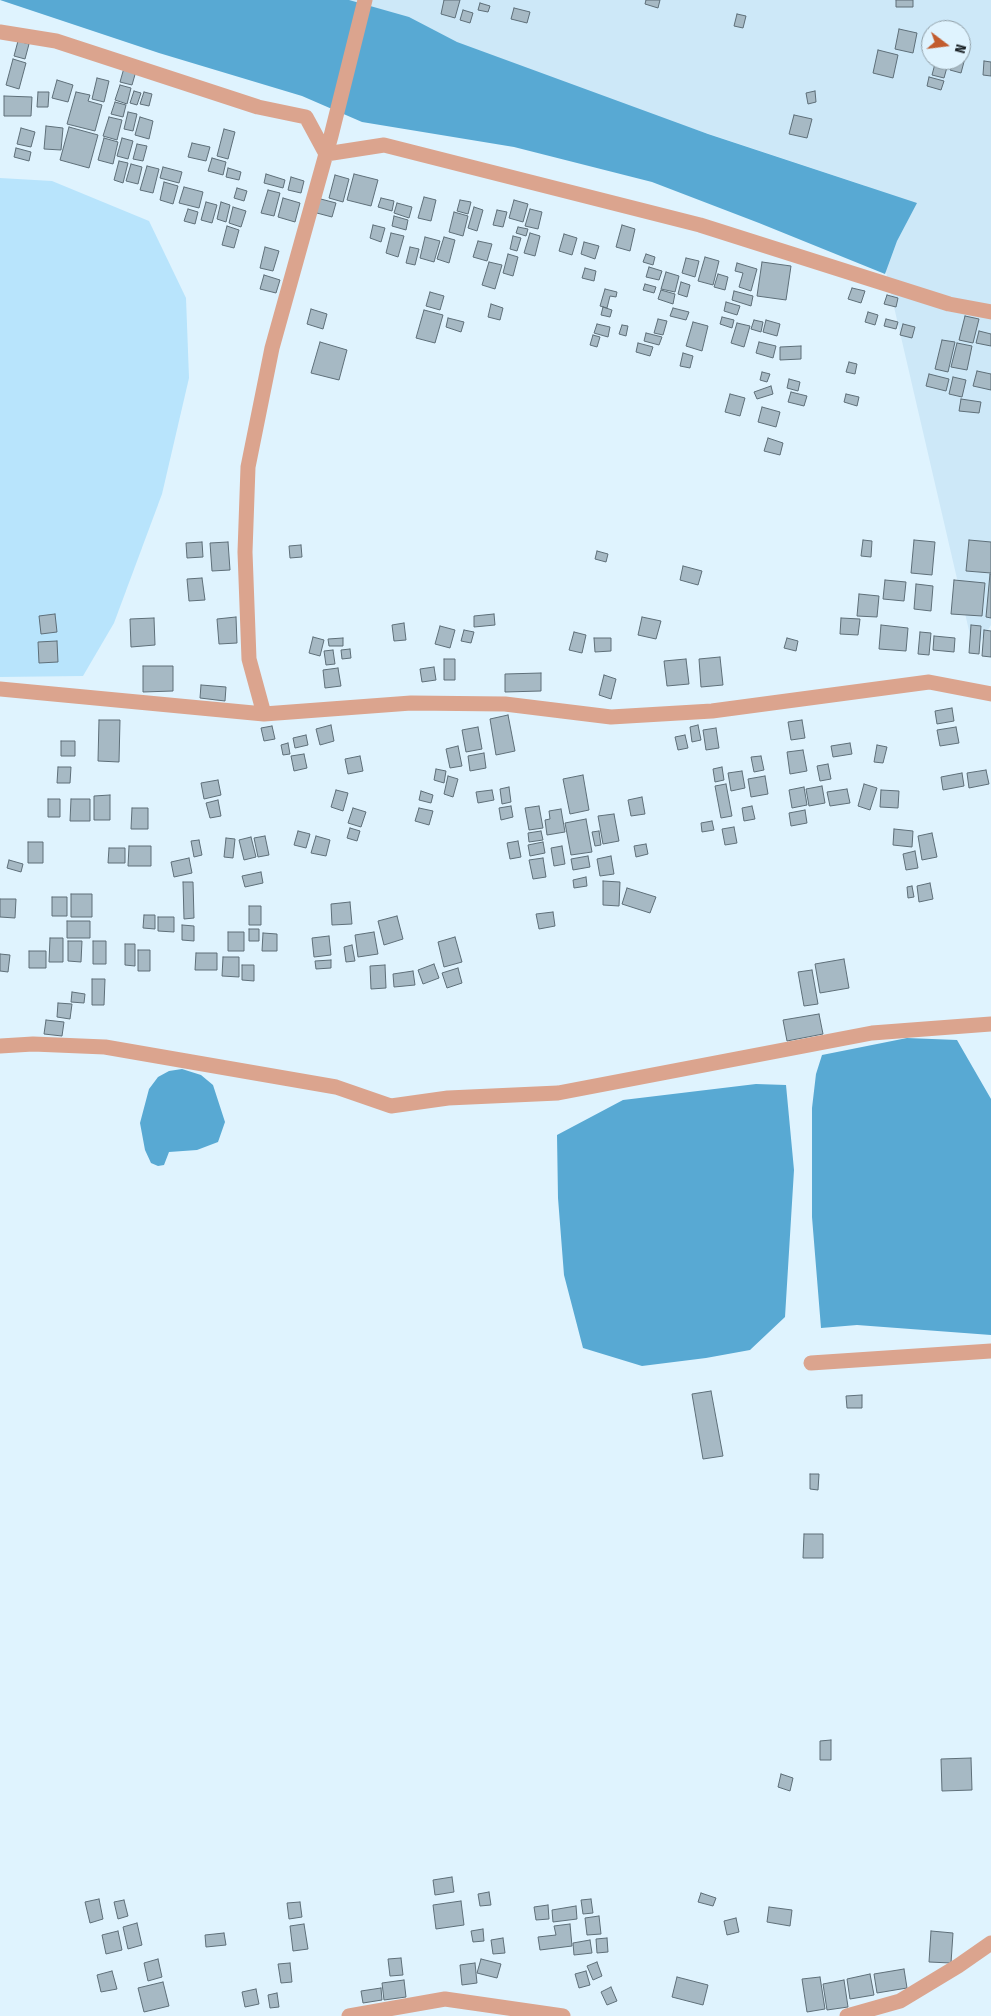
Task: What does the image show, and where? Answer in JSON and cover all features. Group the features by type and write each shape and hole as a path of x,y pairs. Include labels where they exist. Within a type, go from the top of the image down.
{"street":[{"path":"264,714 249,658 244,552 248,467 272,348 331,136 365,0"},
{"path":"0,32 56,41 258,107 306,117 326,154"},
{"path":"326,154 384,145 700,225 949,304 991,312"},
{"path":"0,689 264,714 411,703 505,704 611,717 712,711 929,682 991,694"},
{"path":"0,1046 33,1044 105,1046 336,1087 391,1106 448,1098 558,1093 872,1033 991,1024"},
{"path":"811,1363 991,1350"},
{"path":"847,2016 900,2001 958,1966 991,1943"},
{"path":"349,2016 445,1999 563,2016"}],"shaded area":[{"path":"304,0 991,0 991,625 974,652 866,186"},
{"path":"0,178 52,181 149,221 186,298 189,378 162,494 114,623 83,676 0,677"}],"water":[{"path":"0,0 349,0 409,17 457,42 708,134 917,203 897,241 885,274 652,182 514,147 362,122 302,96 159,53"},
{"path":"907,1038 957,1040 991,1099 991,1335 857,1325 821,1328 812,1217 812,1108 816,1074 822,1055"},
{"path":"182,1069 201,1075 213,1085 225,1122 218,1142 197,1150 169,1152 164,1165 158,1166 151,1163 145,1150 140,1123 149,1089 158,1077 169,1071"},
{"path":"756,1084 786,1085 794,1170 785,1317 750,1350 706,1358 642,1366 583,1348 564,1275 558,1198 557,1135 623,1100"}],"building":[{"path":"444,0 460,0 455,18 441,14"},
{"path":"646,0 660,0 658,8 645,4"},
{"path":"896,0 913,0 913,7 896,7"},
{"path":"480,3 490,6 488,12 478,10"},
{"path":"514,8 530,12 527,23 511,19"},
{"path":"463,10 473,13 470,23 460,20"},
{"path":"737,14 746,16 743,28 734,26"},
{"path":"899,29 917,33 913,53 895,49"},
{"path":"18,41 29,44 25,59 14,56"},
{"path":"878,50 898,55 893,78 873,73"},
{"path":"13,59 26,63 19,89 6,85"},
{"path":"984,61 991,62 991,76 983,75"},
{"path":"124,68 136,71 132,85 120,82"},
{"path":"933,70 946,70 944,78 932,75"},
{"path":"950,70 962,70 961,73"},
{"path":"929,77 944,81 941,90 927,86"},
{"path":"97,78 109,81 104,102 92,99"},
{"path":"57,80 73,85 68,102 52,98"},
{"path":"120,85 131,88 127,104 115,100"},
{"path":"134,91 141,93 137,105 130,103"},
{"path":"815,91 816,102 808,104 806,93"},
{"path":"38,92 49,92 48,107 37,107"},
{"path":"76,92 90,95 88,101 102,105 95,131 67,124"},
{"path":"144,92 152,94 149,106 140,104"},
{"path":"4,96 32,97 31,116 4,116"},
{"path":"115,102 126,105 123,117 111,114"},
{"path":"128,112 137,114 133,131 124,129"},
{"path":"794,115 812,119 807,138 789,134"},
{"path":"109,117 122,120 117,140 103,136"},
{"path":"140,117 153,121 149,139 135,135"},
{"path":"46,126 63,128 61,150 44,149"},
{"path":"69,127 98,135 89,168 60,160"},
{"path":"21,128 35,132 31,147 17,144"},
{"path":"224,129 235,132 228,159 217,156"},
{"path":"104,138 118,142 113,164 98,160"},
{"path":"122,138 133,141 128,159 117,156"},
{"path":"192,143 210,147 206,161 188,157"},
{"path":"137,144 147,146 143,161 133,159"},
{"path":"16,148 31,152 29,161 14,157"},
{"path":"212,158 226,162 223,175 208,171"},
{"path":"119,161 128,163 123,183 114,180"},
{"path":"131,164 142,167 138,184 126,181"},
{"path":"147,166 159,169 153,193 140,190"},
{"path":"163,167 182,172 179,183 160,178"},
{"path":"228,168 241,172 239,180 226,177"},
{"path":"266,174 285,180 283,188 264,183"},
{"path":"354,174 378,180 371,206 347,200"},
{"path":"335,175 349,179 343,202 329,198"},
{"path":"291,177 304,181 301,193 288,190"},
{"path":"164,182 178,186 173,204 160,200"},
{"path":"184,187 203,192 199,208 179,203"},
{"path":"237,188 247,191 244,201 234,198"},
{"path":"268,190 280,193 274,216 261,213"},
{"path":"424,197 436,200 431,221 418,218"},
{"path":"283,198 300,203 295,222 278,217"},
{"path":"317,198 336,203 332,217 313,212"},
{"path":"381,198 394,201 392,211 378,207"},
{"path":"460,200 471,202 468,214 457,211"},
{"path":"514,200 528,204 523,222 509,218"},
{"path":"206,202 217,205 212,223 201,220"},
{"path":"221,202 230,205 226,222 217,219"},
{"path":"397,203 412,207 409,218 394,213"},
{"path":"233,207 246,211 241,227 229,223"},
{"path":"474,207 483,210 477,231 468,228"},
{"path":"188,209 198,212 195,224 184,221"},
{"path":"530,209 542,212 538,229 525,226"},
{"path":"497,210 507,212 503,227 493,225"},
{"path":"454,212 468,216 463,236 449,232"},
{"path":"394,216 408,220 406,230 392,226"},
{"path":"373,225 385,228 381,242 370,238"},
{"path":"622,225 635,229 630,251 616,247"},
{"path":"227,226 239,230 234,248 222,245"},
{"path":"518,227 528,229 526,236 516,233"},
{"path":"391,233 404,236 398,257 386,253"},
{"path":"530,233 540,236 535,256 524,253"},
{"path":"564,234 577,238 572,255 559,251"},
{"path":"513,236 521,238 517,251 510,249"},
{"path":"425,237 440,241 434,262 420,258"},
{"path":"444,237 455,240 449,263 437,259"},
{"path":"478,241 492,244 487,261 473,257"},
{"path":"584,242 599,246 595,259 581,254"},
{"path":"265,247 279,251 273,271 260,268"},
{"path":"410,247 419,249 415,265 406,263"},
{"path":"508,254 518,257 513,276 503,273"},
{"path":"646,254 655,257 653,265 643,262"},
{"path":"705,257 719,261 713,285 698,281"},
{"path":"686,258 699,261 695,277 682,273"},
{"path":"489,262 502,265 495,289 482,285"},
{"path":"762,262 791,266 786,300 757,296"},
{"path":"737,263 757,269 751,291 739,287 743,273 735,271"},
{"path":"649,267 662,271 659,280 646,277"},
{"path":"585,268 596,271 594,281 582,278"},
{"path":"666,272 679,276 675,292 661,289"},
{"path":"718,274 728,277 725,290 714,287"},
{"path":"264,275 280,280 276,293 260,289"},
{"path":"681,282 690,285 687,297 678,294"},
{"path":"645,284 656,287 654,293 643,290"},
{"path":"852,288 865,291 861,303 848,299"},
{"path":"605,289 617,292 616,297 610,296 607,308 600,306"},
{"path":"661,290 675,294 673,304 658,299"},
{"path":"734,291 753,296 751,306 732,300"},
{"path":"430,292 444,296 440,310 426,306"},
{"path":"887,295 898,298 896,307 884,304"},
{"path":"726,302 740,306 737,315 724,311"},
{"path":"491,304 503,308 500,320 488,317"},
{"path":"603,307 612,310 610,317 601,315"},
{"path":"673,308 689,312 686,320 670,316"},
{"path":"311,309 327,314 323,329 307,324"},
{"path":"424,310 443,315 435,343 416,338"},
{"path":"868,312 878,315 875,325 865,322"},
{"path":"965,316 979,319 973,343 959,340"},
{"path":"722,317 734,320 732,328 720,324"},
{"path":"448,318 464,322 461,332 446,327"},
{"path":"658,319 667,321 663,335 654,333"},
{"path":"886,319 898,322 896,329 884,326"},
{"path":"754,320 763,322 761,332 751,329"},
{"path":"766,320 780,324 777,336 763,332"},
{"path":"693,322 708,326 702,351 686,346"},
{"path":"737,323 750,326 744,347 731,343"},
{"path":"597,324 610,327 608,337 594,333"},
{"path":"903,324 915,327 912,338 900,335"},
{"path":"622,325 628,326 626,336 619,334"},
{"path":"979,331 991,334 991,346 976,343"},
{"path":"646,333 662,337 659,345 644,341"},
{"path":"593,335 600,337 597,347 590,345"},
{"path":"942,340 955,342 948,372 935,369"},
{"path":"320,342 347,350 339,380 311,373"},
{"path":"759,342 776,346 773,358 756,353"},
{"path":"638,343 653,347 650,356 636,352"},
{"path":"957,343 972,346 967,370 951,367"},
{"path":"801,346 801,359 780,360 780,347"},
{"path":"683,353 693,356 690,368 680,366"},
{"path":"849,362 857,364 855,374 846,372"},
{"path":"977,371 991,374 991,390 973,386"},
{"path":"762,372 770,374 767,382 760,380"},
{"path":"929,374 949,379 946,391 926,386"},
{"path":"953,377 966,380 962,397 949,394"},
{"path":"789,379 800,382 798,391 787,388"},
{"path":"771,386 773,394 757,399 754,392"},
{"path":"791,392 807,396 804,406 788,402"},
{"path":"730,394 745,398 740,416 725,412"},
{"path":"846,394 859,397 857,406 844,402"},
{"path":"961,399 981,402 979,413 959,411"},
{"path":"762,407 780,412 776,427 758,422"},
{"path":"768,438 783,443 780,455 764,451"},
{"path":"863,540 872,541 871,557 861,556"},
{"path":"914,540 935,542 932,575 911,573"},
{"path":"969,540 991,542 991,573 966,571"},
{"path":"202,542 203,557 187,558 186,543"},
{"path":"228,542 230,570 212,571 210,543"},
{"path":"301,545 302,557 290,558 289,546"},
{"path":"597,551 608,554 606,562 595,559"},
{"path":"683,566 702,571 698,585 680,580"},
{"path":"991,574 991,618 986,617"},
{"path":"202,578 205,600 189,601 187,579"},
{"path":"885,580 906,582 904,601 883,599"},
{"path":"954,580 985,583 982,616 951,614"},
{"path":"916,584 933,586 931,611 914,609"},
{"path":"859,594 879,596 877,617 857,616"},
{"path":"55,614 57,632 41,634 39,616"},
{"path":"494,614 495,625 474,627 474,616"},
{"path":"236,617 237,643 219,644 217,619"},
{"path":"642,617 661,621 656,639 638,635"},
{"path":"154,618 155,645 131,647 130,619"},
{"path":"841,618 860,619 858,635 840,634"},
{"path":"404,623 406,640 394,641 392,625"},
{"path":"881,625 908,628 906,651 879,649"},
{"path":"971,625 981,626 979,654 969,653"},
{"path":"440,626 455,630 450,648 435,644"},
{"path":"464,630 474,632 471,643 461,641"},
{"path":"984,630 991,631 991,657 982,656"},
{"path":"574,632 586,635 582,653 569,650"},
{"path":"920,632 931,633 929,655 918,654"},
{"path":"934,636 955,638 954,652 933,650"},
{"path":"313,637 324,640 320,656 309,653"},
{"path":"343,638 343,646 329,646 328,639"},
{"path":"594,638 611,638 611,651 595,652"},
{"path":"787,638 798,641 796,651 784,648"},
{"path":"57,641 58,662 39,663 38,642"},
{"path":"350,649 351,658 342,659 341,650"},
{"path":"333,650 335,664 326,665 324,651"},
{"path":"720,657 723,685 701,687 699,659"},
{"path":"444,659 455,659 455,680 444,680"},
{"path":"686,659 689,684 667,686 664,661"},
{"path":"143,666 173,666 173,691 143,692"},
{"path":"434,667 436,680 422,682 420,669"},
{"path":"338,668 341,686 325,688 323,670"},
{"path":"541,673 541,691 505,692 505,674"},
{"path":"604,675 616,679 611,699 599,695"},
{"path":"201,685 226,687 225,701 200,698"},
{"path":"952,708 954,721 937,724 935,711"},
{"path":"508,715 515,751 496,755 490,719"},
{"path":"99,720 120,720 119,762 98,761"},
{"path":"802,720 805,738 791,740 788,722"},
{"path":"331,725 334,741 320,745 316,729"},
{"path":"698,725 701,740 692,742 690,727"},
{"path":"272,726 275,739 264,741 261,728"},
{"path":"478,727 482,749 466,752 462,730"},
{"path":"956,727 959,743 940,746 937,730"},
{"path":"716,728 719,748 706,750 703,730"},
{"path":"306,735 308,745 295,748 293,738"},
{"path":"685,735 688,748 678,750 675,737"},
{"path":"61,741 75,741 75,756 61,756"},
{"path":"288,743 290,754 283,755 281,745"},
{"path":"850,743 852,754 833,757 831,746"},
{"path":"877,745 887,747 883,763 874,762"},
{"path":"458,746 462,766 450,768 446,749"},
{"path":"803,750 807,771 790,774 787,752"},
{"path":"484,753 486,768 470,771 468,756"},
{"path":"304,754 307,768 294,771 291,756"},
{"path":"360,756 363,771 348,774 345,759"},
{"path":"761,756 764,770 754,772 751,757"},
{"path":"828,764 831,779 820,781 817,766"},
{"path":"58,767 71,767 70,783 57,783"},
{"path":"722,767 724,780 715,782 713,769"},
{"path":"436,769 446,771 444,783 434,780"},
{"path":"986,770 989,784 969,788 967,773"},
{"path":"742,771 745,788 731,791 728,773"},
{"path":"962,773 964,786 943,790 941,777"},
{"path":"583,775 589,810 570,814 563,779"},
{"path":"448,776 458,779 453,797 444,794"},
{"path":"765,776 768,794 751,797 748,779"},
{"path":"218,780 221,795 204,799 201,783"},
{"path":"726,784 732,816 721,818 715,786"},
{"path":"864,784 877,788 870,810 858,806"},
{"path":"822,786 825,803 809,806 806,789"},
{"path":"509,787 511,802 502,804 500,789"},
{"path":"804,787 807,805 792,808 789,790"},
{"path":"847,789 850,803 830,806 827,792"},
{"path":"336,790 348,793 343,811 331,807"},
{"path":"492,790 494,800 478,803 476,792"},
{"path":"881,790 899,791 898,808 880,807"},
{"path":"421,791 433,795 431,803 419,800"},
{"path":"110,795 110,820 94,820 94,796"},
{"path":"642,797 645,814 631,816 628,800"},
{"path":"48,799 60,799 60,817 48,817"},
{"path":"71,799 90,799 90,821 70,821"},
{"path":"218,800 221,816 210,818 206,803"},
{"path":"511,806 513,817 501,820 499,808"},
{"path":"539,806 543,828 529,830 525,808"},
{"path":"752,806 755,819 744,821 742,808"},
{"path":"132,808 148,808 148,829 131,829"},
{"path":"353,808 366,812 361,827 348,823"},
{"path":"419,808 433,811 429,825 415,821"},
{"path":"561,809 565,832 547,835 545,820 550,819 549,811"},
{"path":"805,810 807,823 791,826 789,813"},
{"path":"614,814 619,841 603,844 598,816"},
{"path":"586,819 592,852 571,855 565,823"},
{"path":"712,821 714,830 702,832 701,823"},
{"path":"734,827 737,843 725,845 722,829"},
{"path":"350,828 360,831 357,841 347,838"},
{"path":"894,829 913,831 912,847 893,845"},
{"path":"298,831 310,834 306,848 294,845"},
{"path":"541,831 543,840 529,842 528,833"},
{"path":"599,831 601,845 595,846 592,832"},
{"path":"932,833 937,857 922,860 918,836"},
{"path":"265,836 269,855 258,857 254,838"},
{"path":"316,836 330,840 326,856 311,853"},
{"path":"251,837 256,857 244,860 239,840"},
{"path":"226,838 235,839 233,858 224,857"},
{"path":"199,840 202,855 194,857 191,841"},
{"path":"518,841 521,857 510,859 507,843"},
{"path":"28,842 43,842 43,863 28,863"},
{"path":"543,842 545,853 530,856 528,845"},
{"path":"646,844 648,854 636,857 634,846"},
{"path":"129,846 151,846 151,866 128,866"},
{"path":"562,846 565,864 554,866 551,848"},
{"path":"109,848 125,848 125,863 108,863"},
{"path":"915,851 918,868 906,870 903,854"},
{"path":"588,856 590,867 573,870 571,859"},
{"path":"611,856 614,874 600,876 597,859"},
{"path":"189,858 192,873 174,877 171,862"},
{"path":"543,858 546,877 533,879 529,860"},
{"path":"9,860 23,864 21,872 7,868"},
{"path":"261,872 263,883 245,887 242,876"},
{"path":"586,877 587,886 574,888 573,880"},
{"path":"603,881 620,882 619,906 603,905"},
{"path":"183,882 193,882 194,918 184,919"},
{"path":"930,883 933,899 919,902 917,886"},
{"path":"912,886 914,897 908,898 907,887"},
{"path":"627,888 656,897 650,913 622,904"},
{"path":"71,894 92,894 92,917 71,917"},
{"path":"52,897 67,897 67,916 52,916"},
{"path":"0,899 16,899 15,918 0,917"},
{"path":"350,902 352,924 332,925 331,904"},
{"path":"249,906 261,906 261,925 249,925"},
{"path":"553,912 555,926 539,929 536,914"},
{"path":"144,915 155,915 155,929 143,928"},
{"path":"397,916 403,939 384,945 378,921"},
{"path":"158,917 174,917 174,932 158,931"},
{"path":"67,921 90,921 90,938 67,938"},
{"path":"182,925 194,926 194,941 182,940"},
{"path":"249,929 259,929 259,941 249,941"},
{"path":"228,932 244,932 244,951 228,951"},
{"path":"374,932 378,954 358,957 355,935"},
{"path":"263,933 277,934 277,951 262,951"},
{"path":"329,936 331,955 314,957 312,938"},
{"path":"455,937 462,962 444,967 438,942"},
{"path":"50,938 63,938 63,962 49,962"},
{"path":"68,941 82,941 81,962 68,961"},
{"path":"93,941 106,941 106,964 93,964"},
{"path":"125,944 135,944 135,966 125,965"},
{"path":"352,945 355,961 346,962 344,947"},
{"path":"138,950 150,950 150,971 138,971"},
{"path":"29,951 46,951 46,968 29,968"},
{"path":"196,953 217,953 217,970 195,970"},
{"path":"0,954 10,955 8,972 0,971"},
{"path":"223,957 239,957 239,977 222,976"},
{"path":"844,959 849,988 820,993 815,964"},
{"path":"331,960 331,968 316,969 315,961"},
{"path":"434,964 439,978 423,984 418,970"},
{"path":"242,965 254,965 254,981 242,980"},
{"path":"385,965 386,988 371,989 370,966"},
{"path":"458,968 462,983 447,988 442,973"},
{"path":"812,970 818,1004 804,1006 798,972"},
{"path":"413,971 415,985 394,987 393,974"},
{"path":"92,979 105,979 104,1005 92,1005"},
{"path":"72,992 85,994 84,1003 71,1002"},
{"path":"58,1003 72,1004 70,1019 57,1017"},
{"path":"819,1014 823,1034 787,1041 783,1020"},
{"path":"46,1020 64,1022 62,1036 44,1034"},
{"path":"711,1391 723,1456 703,1459 692,1394"},
{"path":"862,1395 862,1408 847,1408 846,1396"},
{"path":"810,1474 819,1474 818,1490 810,1489"},
{"path":"804,1534 823,1534 823,1558 803,1558"},
{"path":"831,1740 831,1760 820,1760 820,1741"},
{"path":"971,1758 972,1790 942,1791 941,1759"},
{"path":"781,1774 793,1778 790,1791 778,1787"},
{"path":"452,1877 454,1892 435,1895 433,1880"},
{"path":"489,1892 491,1905 480,1906 478,1894"},
{"path":"701,1893 716,1898 713,1906 698,1902"},
{"path":"99,1899 103,1919 90,1923 85,1902"},
{"path":"591,1899 593,1913 583,1914 581,1900"},
{"path":"124,1900 128,1916 118,1919 114,1902"},
{"path":"461,1901 464,1925 436,1929 433,1905"},
{"path":"300,1902 302,1917 289,1919 287,1903"},
{"path":"548,1905 549,1919 536,1920 534,1907"},
{"path":"576,1906 577,1919 553,1922 552,1910"},
{"path":"769,1907 792,1910 790,1926 767,1922"},
{"path":"599,1916 601,1934 587,1935 585,1918"},
{"path":"736,1918 739,1932 727,1935 724,1921"},
{"path":"137,1923 142,1945 128,1949 123,1927"},
{"path":"304,1924 308,1949 293,1951 290,1926"},
{"path":"570,1924 572,1946 540,1950 538,1937 556,1935 554,1926"},
{"path":"483,1929 484,1941 473,1942 471,1931"},
{"path":"118,1931 122,1950 106,1954 102,1935"},
{"path":"931,1931 953,1933 951,1963 929,1962"},
{"path":"224,1933 226,1945 206,1947 205,1935"},
{"path":"503,1938 505,1953 493,1954 491,1940"},
{"path":"607,1938 608,1952 597,1953 596,1939"},
{"path":"590,1940 592,1953 574,1955 573,1943"},
{"path":"401,1958 403,1975 390,1976 388,1959"},
{"path":"158,1959 162,1977 148,1981 144,1963"},
{"path":"481,1959 501,1964 497,1978 477,1973"},
{"path":"597,1962 602,1976 593,1980 587,1966"},
{"path":"290,1963 292,1982 281,1983 278,1964"},
{"path":"475,1963 477,1983 462,1985 460,1965"},
{"path":"904,1969 907,1988 877,1993 874,1974"},
{"path":"112,1971 117,1989 101,1992 97,1975"},
{"path":"586,1971 590,1985 579,1988 575,1974"},
{"path":"870,1974 874,1995 850,1999 847,1979"},
{"path":"677,1977 708,1985 703,2005 672,1997"},
{"path":"820,1977 825,2009 807,2012 802,1979"},
{"path":"404,1980 406,1997 384,2000 382,1983"},
{"path":"844,1980 848,2007 827,2010 823,1984"},
{"path":"163,1982 169,2006 144,2012 138,1988"},
{"path":"611,1987 617,2001 607,2005 601,1992"},
{"path":"381,1988 382,2000 363,2003 361,1991"},
{"path":"256,1989 259,2004 245,2007 242,1992"},
{"path":"277,1993 279,2007 270,2008 268,1995"}]}
